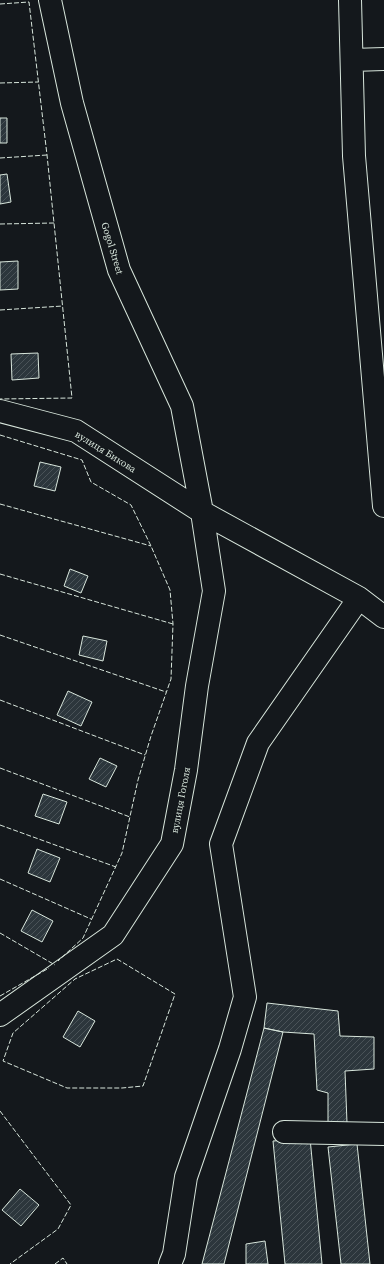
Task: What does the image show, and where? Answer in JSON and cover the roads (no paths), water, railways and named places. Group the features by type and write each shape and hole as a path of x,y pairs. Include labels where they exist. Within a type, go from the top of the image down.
{"street":[{"name":"Gogol Street","path":"50,0 72,103 119,270 182,406 202,512"},
{"path":"350,0 354,156 384,506"},
{"path":"352,60 384,59"},
{"name":"вулиця Бикова","path":"0,411 76,431 202,512 359,598 384,617"},
{"name":"вулиця Гоголя","path":"0,1015 113,935 172,844 186,770 197,686 214,591 202,512"},
{"path":"170,1264 174,1254 186,1177 230,1049 245,997 221,844 258,743 359,598"},
{"path":"284,1132 384,1134"}]}
